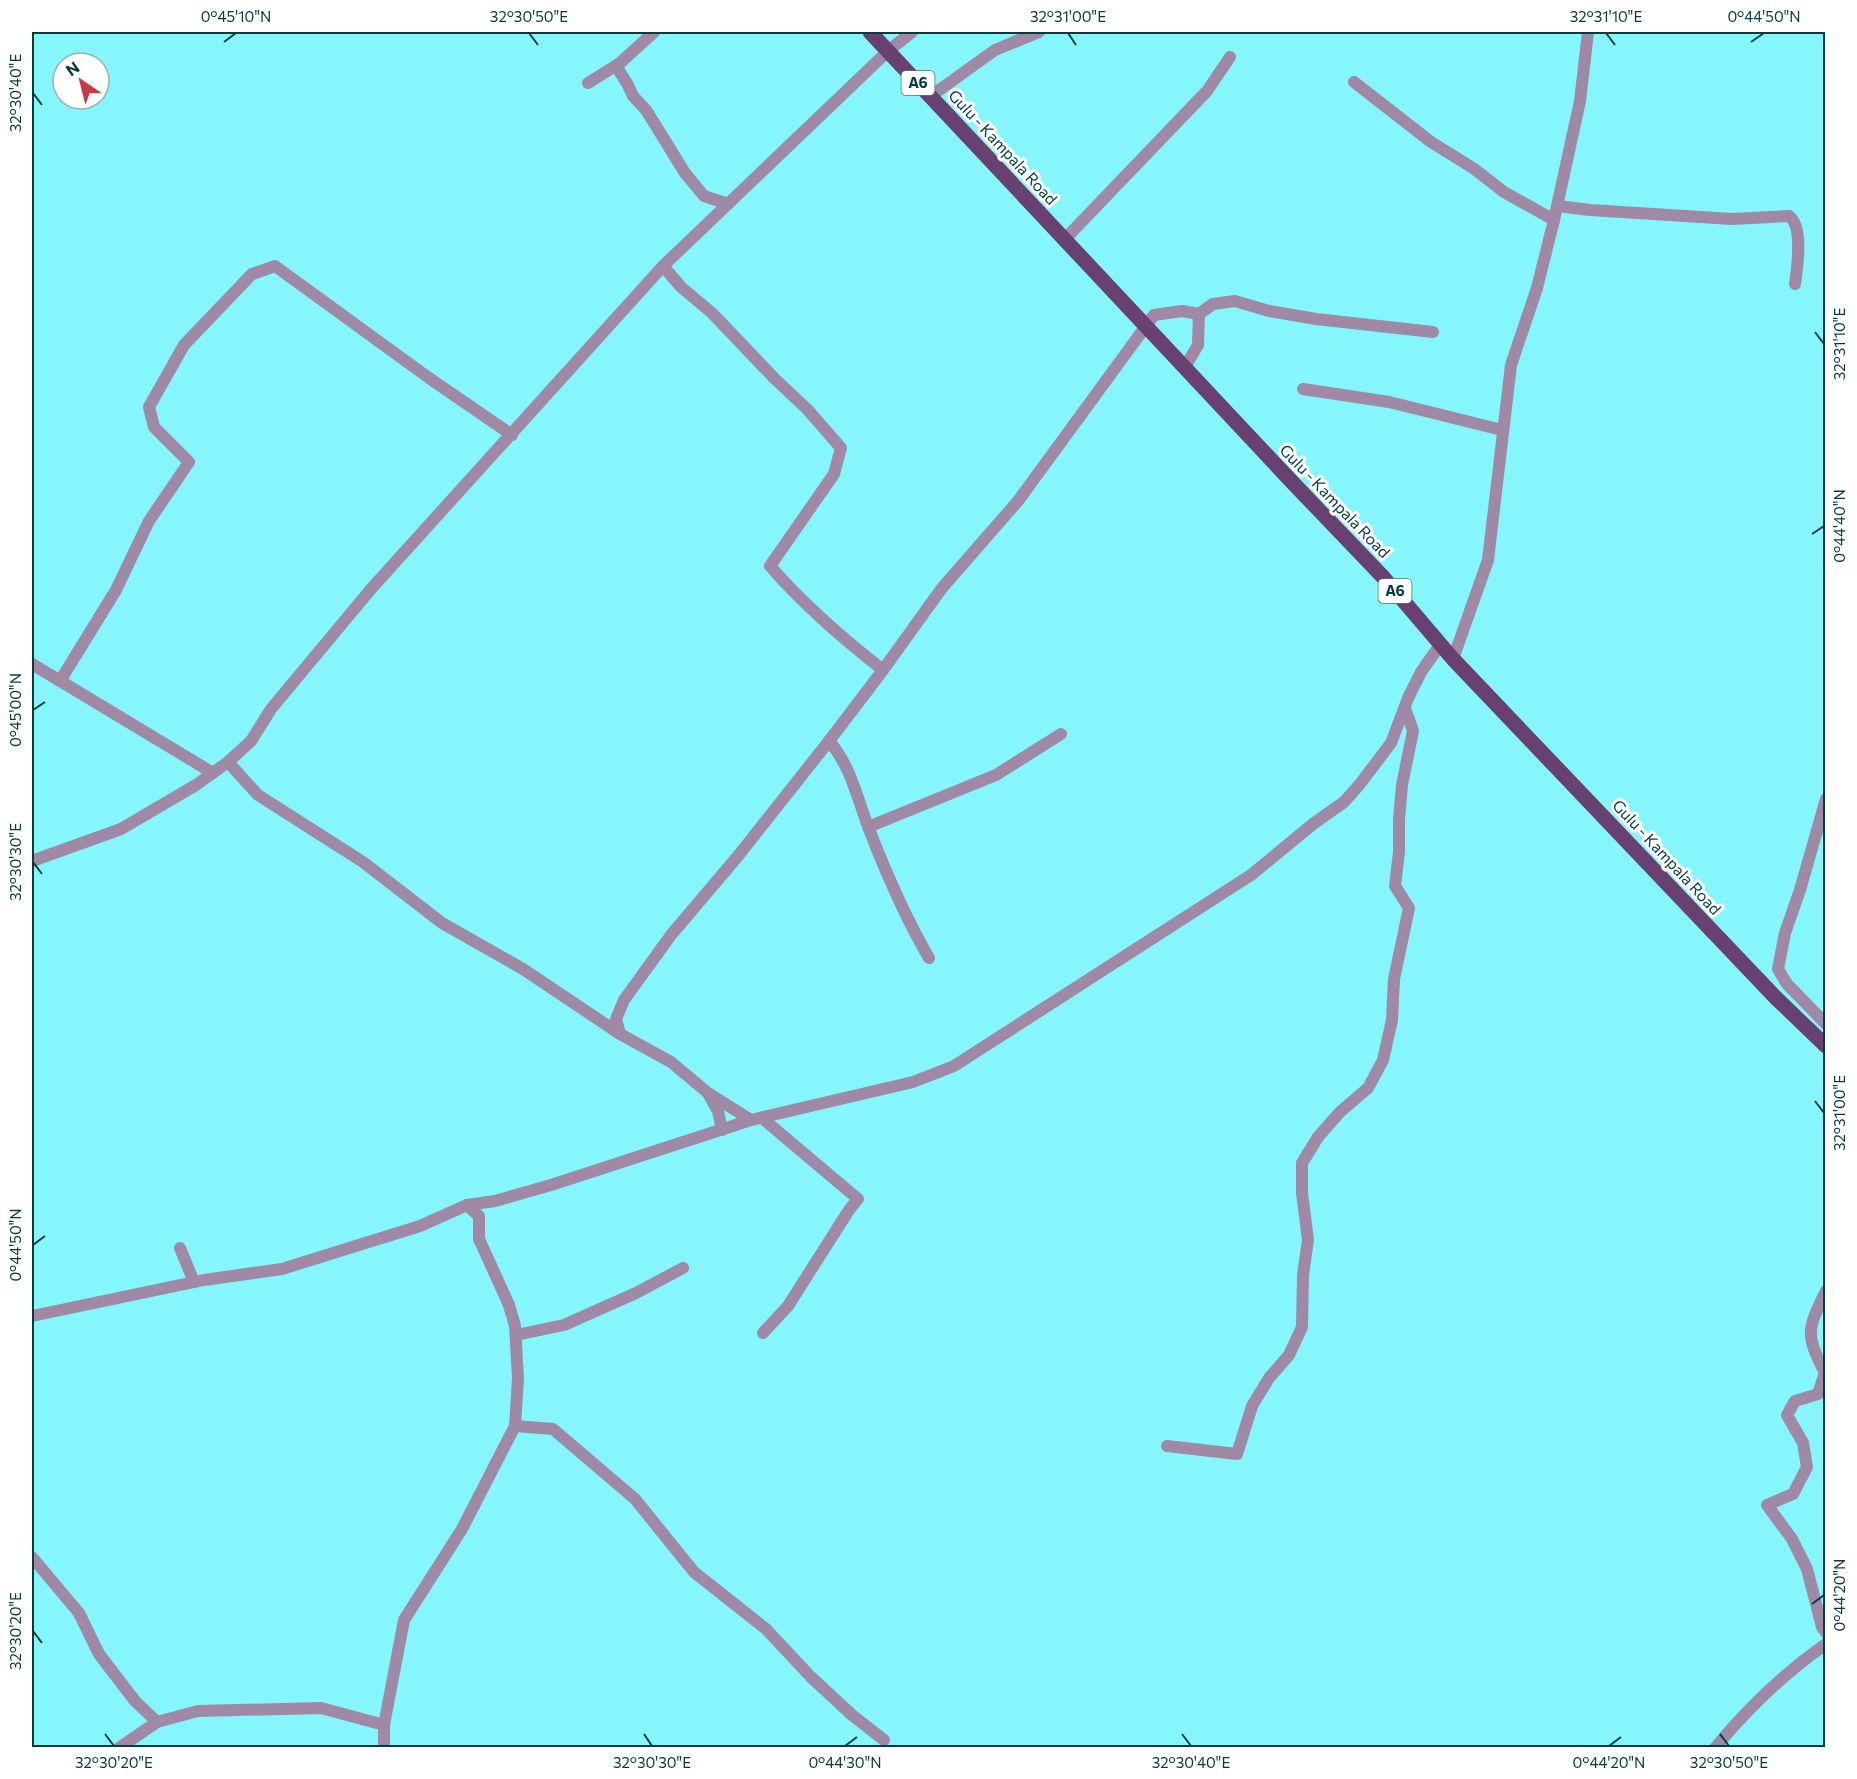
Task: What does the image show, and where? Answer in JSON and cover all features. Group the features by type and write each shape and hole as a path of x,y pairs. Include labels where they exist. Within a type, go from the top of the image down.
{"main road":[{"name":"Gulu - Kampala Road","path":"870,32 1384,578 1453,659 1776,998 1826,1046"}],"street":[{"path":"588,83 616,66 654,32"},
{"path":"32,861 121,829 228,762 251,741 271,710 371,589 663,266 888,51 912,32"},
{"path":"931,96 995,50 1039,32"},
{"path":"1453,659 1488,560 1511,365 1537,288 1554,220 1580,101 1588,32"},
{"path":"1065,239 1207,91 1230,57"},
{"path":"616,66 684,173 704,196 728,204"},
{"path":"1354,82 1431,142 1473,168 1504,192 1554,220"},
{"path":"1557,206 1732,219 1789,216 1796,224 1799,254 1795,284"},
{"path":"60,681 116,590 148,521 189,462 154,427 149,407 184,345 252,274 275,266 512,435"},
{"path":"663,266 681,287 712,313 808,410 842,448 834,474 770,566 848,643 883,670"},
{"path":"620,1034 616,1018 624,1000 671,935 738,856 829,741 942,588 1018,501 1154,315 1182,311 1199,314 1214,304 1235,301 1269,311 1316,320 1434,332"},
{"path":"1185,367 1198,345 1199,314"},
{"path":"1303,389 1389,402 1502,430"},
{"path":"32,1316 194,1282 282,1269 420,1226 467,1204 495,1201 757,1119 914,1082 954,1065 1251,875 1344,801 1360,784 1391,742 1421,672 1440,645"},
{"path":"32,664 213,772"},
{"path":"1167,1446 1238,1454 1252,1406 1269,1378 1289,1355 1302,1327 1303,1275 1308,1240 1302,1193 1302,1163 1318,1137 1340,1112 1368,1088 1383,1060 1392,1020 1394,979 1409,908 1395,886 1402,785 1413,731 1405,708"},
{"path":"868,827 996,775 1061,734"},
{"path":"829,741 838,752 854,785 868,827 907,920 929,958"},
{"path":"228,762 258,795 363,862 442,924 523,969 620,1034 671,1062 708,1093 757,1119 858,1199 788,1306 764,1333"},
{"path":"1826,799 1785,933 1778,969 1787,984 1826,1024"},
{"path":"708,1093 718,1111 722,1130"},
{"path":"479,1216 495,1201"},
{"path":"384,1748 384,1725 404,1620 462,1529 515,1426 518,1378 516,1335 509,1305 479,1239 479,1216 467,1204"},
{"path":"180,1248 194,1282"},
{"path":"516,1335 564,1324 636,1293 683,1268"},
{"path":"1826,1291 1809,1332 1812,1348 1825,1373 1818,1394 1794,1401 1787,1415 1803,1443 1808,1467 1793,1494 1767,1505 1792,1539 1807,1569 1822,1627 1826,1633"},
{"path":"515,1426 553,1429 636,1499 694,1572 766,1629 811,1677 852,1715 884,1740"},
{"path":"32,1557 79,1614 99,1654 135,1701 157,1722"},
{"path":"1715,1748 1765,1692 1797,1664 1826,1644"},
{"path":"118,1748 157,1722 198,1711 321,1708 384,1725"}]}
